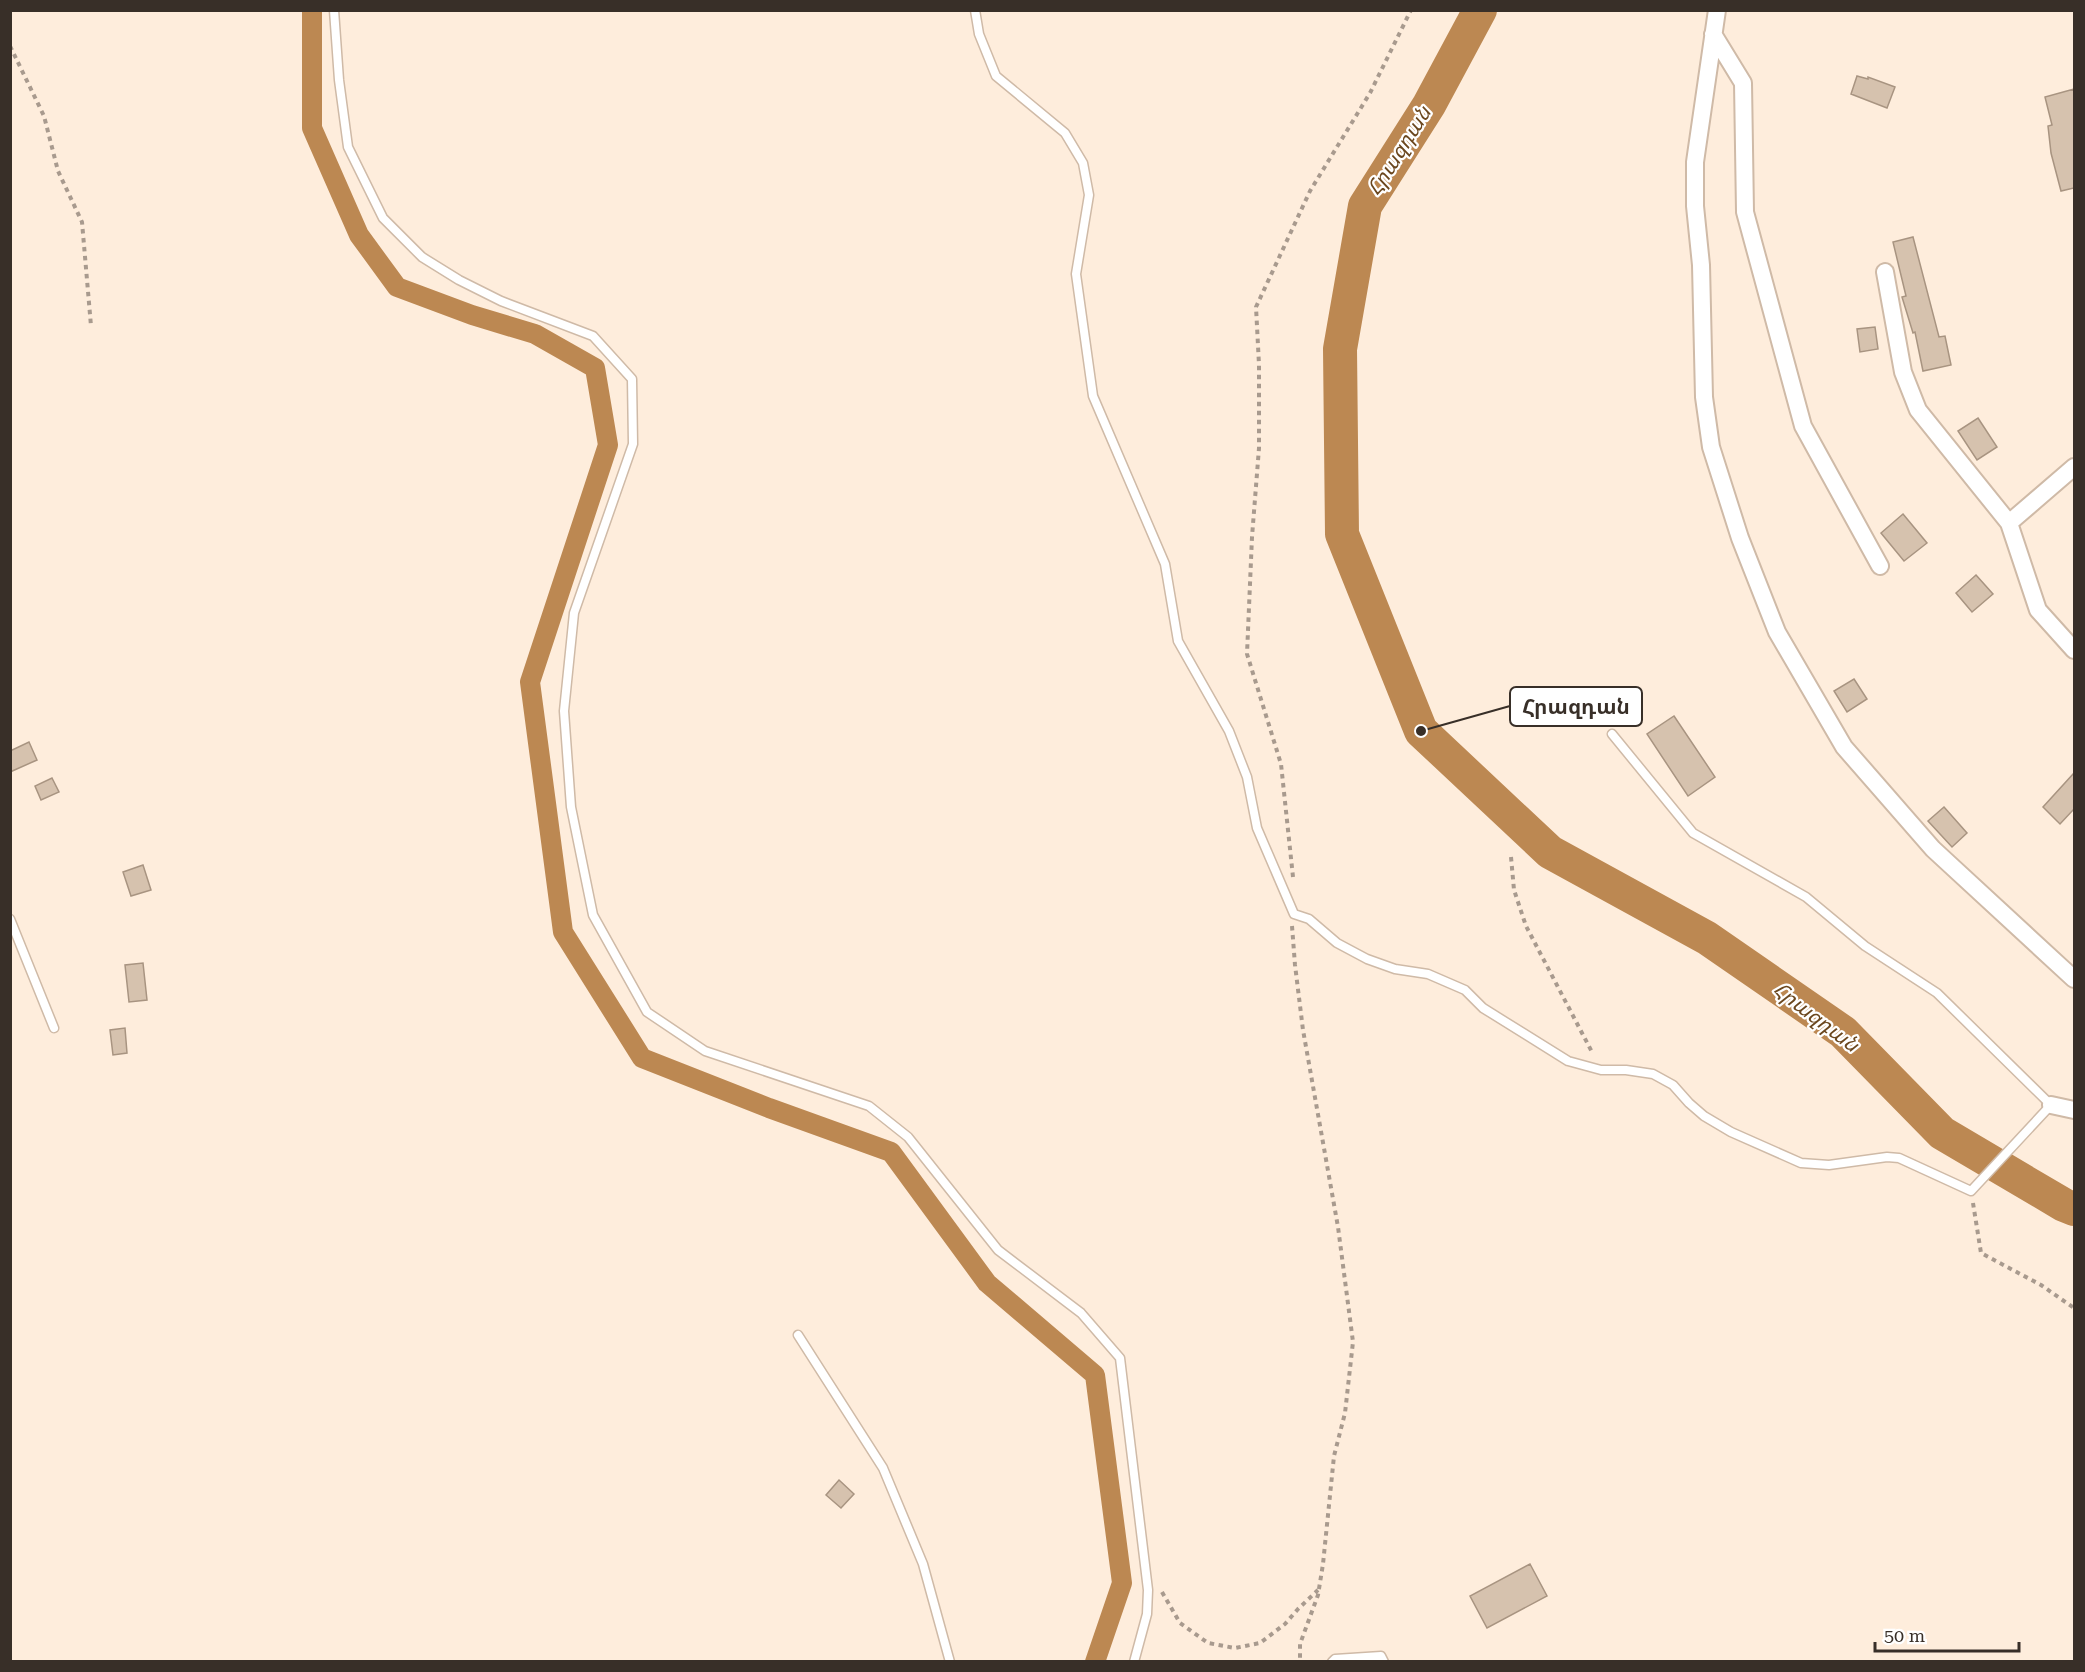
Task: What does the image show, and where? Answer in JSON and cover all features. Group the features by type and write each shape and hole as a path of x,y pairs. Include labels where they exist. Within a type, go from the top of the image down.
{"street":[{"path":"1717,10 1695,162 1695,206 1701,265 1704,397 1711,447 1740,538 1777,632 1844,747 1933,849 2074,979"},
{"path":"1713,34 1743,83 1745,212 1803,426 1880,566"},
{"path":"1885,272 1903,372 1918,410 2008,523 2038,610 2074,650"},
{"path":"2008,523 2074,467"},
{"path":"2050,1105 2074,1110"}],"lane":[{"path":"334,10 339,80 348,147 382,218 422,257 459,280 501,301 593,336 632,379 633,444 574,613 564,711 571,807 592,915 647,1012 705,1051 869,1106 908,1137 998,1250 1081,1313 1120,1358 1148,1590 1147,1614 1134,1662"},
{"path":"975,10 979,34 996,76 1065,133 1083,163 1089,195 1077,274 1093,396 1165,564 1178,641 1229,731 1247,777 1257,828 1294,914 1309,919 1337,943 1367,959 1395,969 1428,974 1465,990 1483,1008 1568,1061 1601,1070 1626,1070 1653,1074 1673,1085 1704,1116 1731,1132 1801,1163 1829,1164 1887,1157 1899,1158 1971,1191 2050,1105 1937,993 1866,946 1806,897 1693,833 1612,734"},
{"path":"10,919 54,1028"},
{"path":"798,1335 883,1468 923,1564 950,1662"},
{"path":"1332,1662 1335,1659 1381,1656 1384,1662"}],"path":[{"path":"1293,881 1293,860 1281,764 1247,654 1252,537 1259,448 1256,307 1310,192 1370,93 1411,10"},
{"path":"10,46 44,116 58,171 82,222 91,326"},
{"path":"1511,857 1514,890 1526,926 1601,1070"},
{"path":"1294,914 1292,932 1303,1030 1338,1227 1353,1342 1345,1413 1334,1456 1323,1564 1318,1590 1300,1644 1300,1662"},
{"path":"1971,1191 1981,1253 2041,1286 2074,1308"},
{"path":"1159,1586 1180,1623 1208,1643 1235,1648 1260,1643 1285,1624 1318,1590"}],"building":[{"path":"1857,76 1868,79 1868,77 1895,87 1887,108 1851,94"},
{"path":"2074,89 2074,188 2061,191 2051,153 2048,126 2052,125 2045,97"},
{"path":"1913,237 1939,337 1945,336 1951,365 1923,371 1915,332 1913,333 1902,297 1906,296 1893,242"},
{"path":"1875,327 1878,349 1860,352 1857,329"},
{"path":"1978,418 1997,447 1977,460 1958,431"},
{"path":"1903,514 1927,543 1904,561 1881,533"},
{"path":"1976,575 1993,594 1972,612 1956,593"},
{"path":"1854,679 1867,699 1847,712 1834,691"},
{"path":"1674,716 1715,777 1688,796 1647,734"},
{"path":"29,742 37,760 10,772 10,751"},
{"path":"2074,773 2074,809 2060,824 2043,807"},
{"path":"52,778 59,792 41,800 35,786"},
{"path":"1944,807 1967,833 1952,847 1928,821"},
{"path":"143,865 151,890 131,896 123,872"},
{"path":"143,963 147,1000 129,1002 125,965"},
{"path":"125,1028 127,1053 113,1055 110,1030"},
{"path":"839,1480 854,1494 841,1508 826,1495"},
{"path":"1530,1564 1547,1596 1487,1628 1470,1596"}],"waterway":[{"path":"312,10 312,128 359,235 397,287 472,315 535,334 595,368 608,445 530,682 563,932 642,1058 769,1108 891,1152 987,1283 1095,1375 1122,1583 1095,1662"},
{"name":"Հրազդան","path":"1480,10 1429,105 1365,206 1340,349 1342,534 1421,731 1550,852 1707,938 1843,1032 1942,1133 2074,1209"}],"place":[{"name":"Հրազդան","path":"1421,731"}]}
